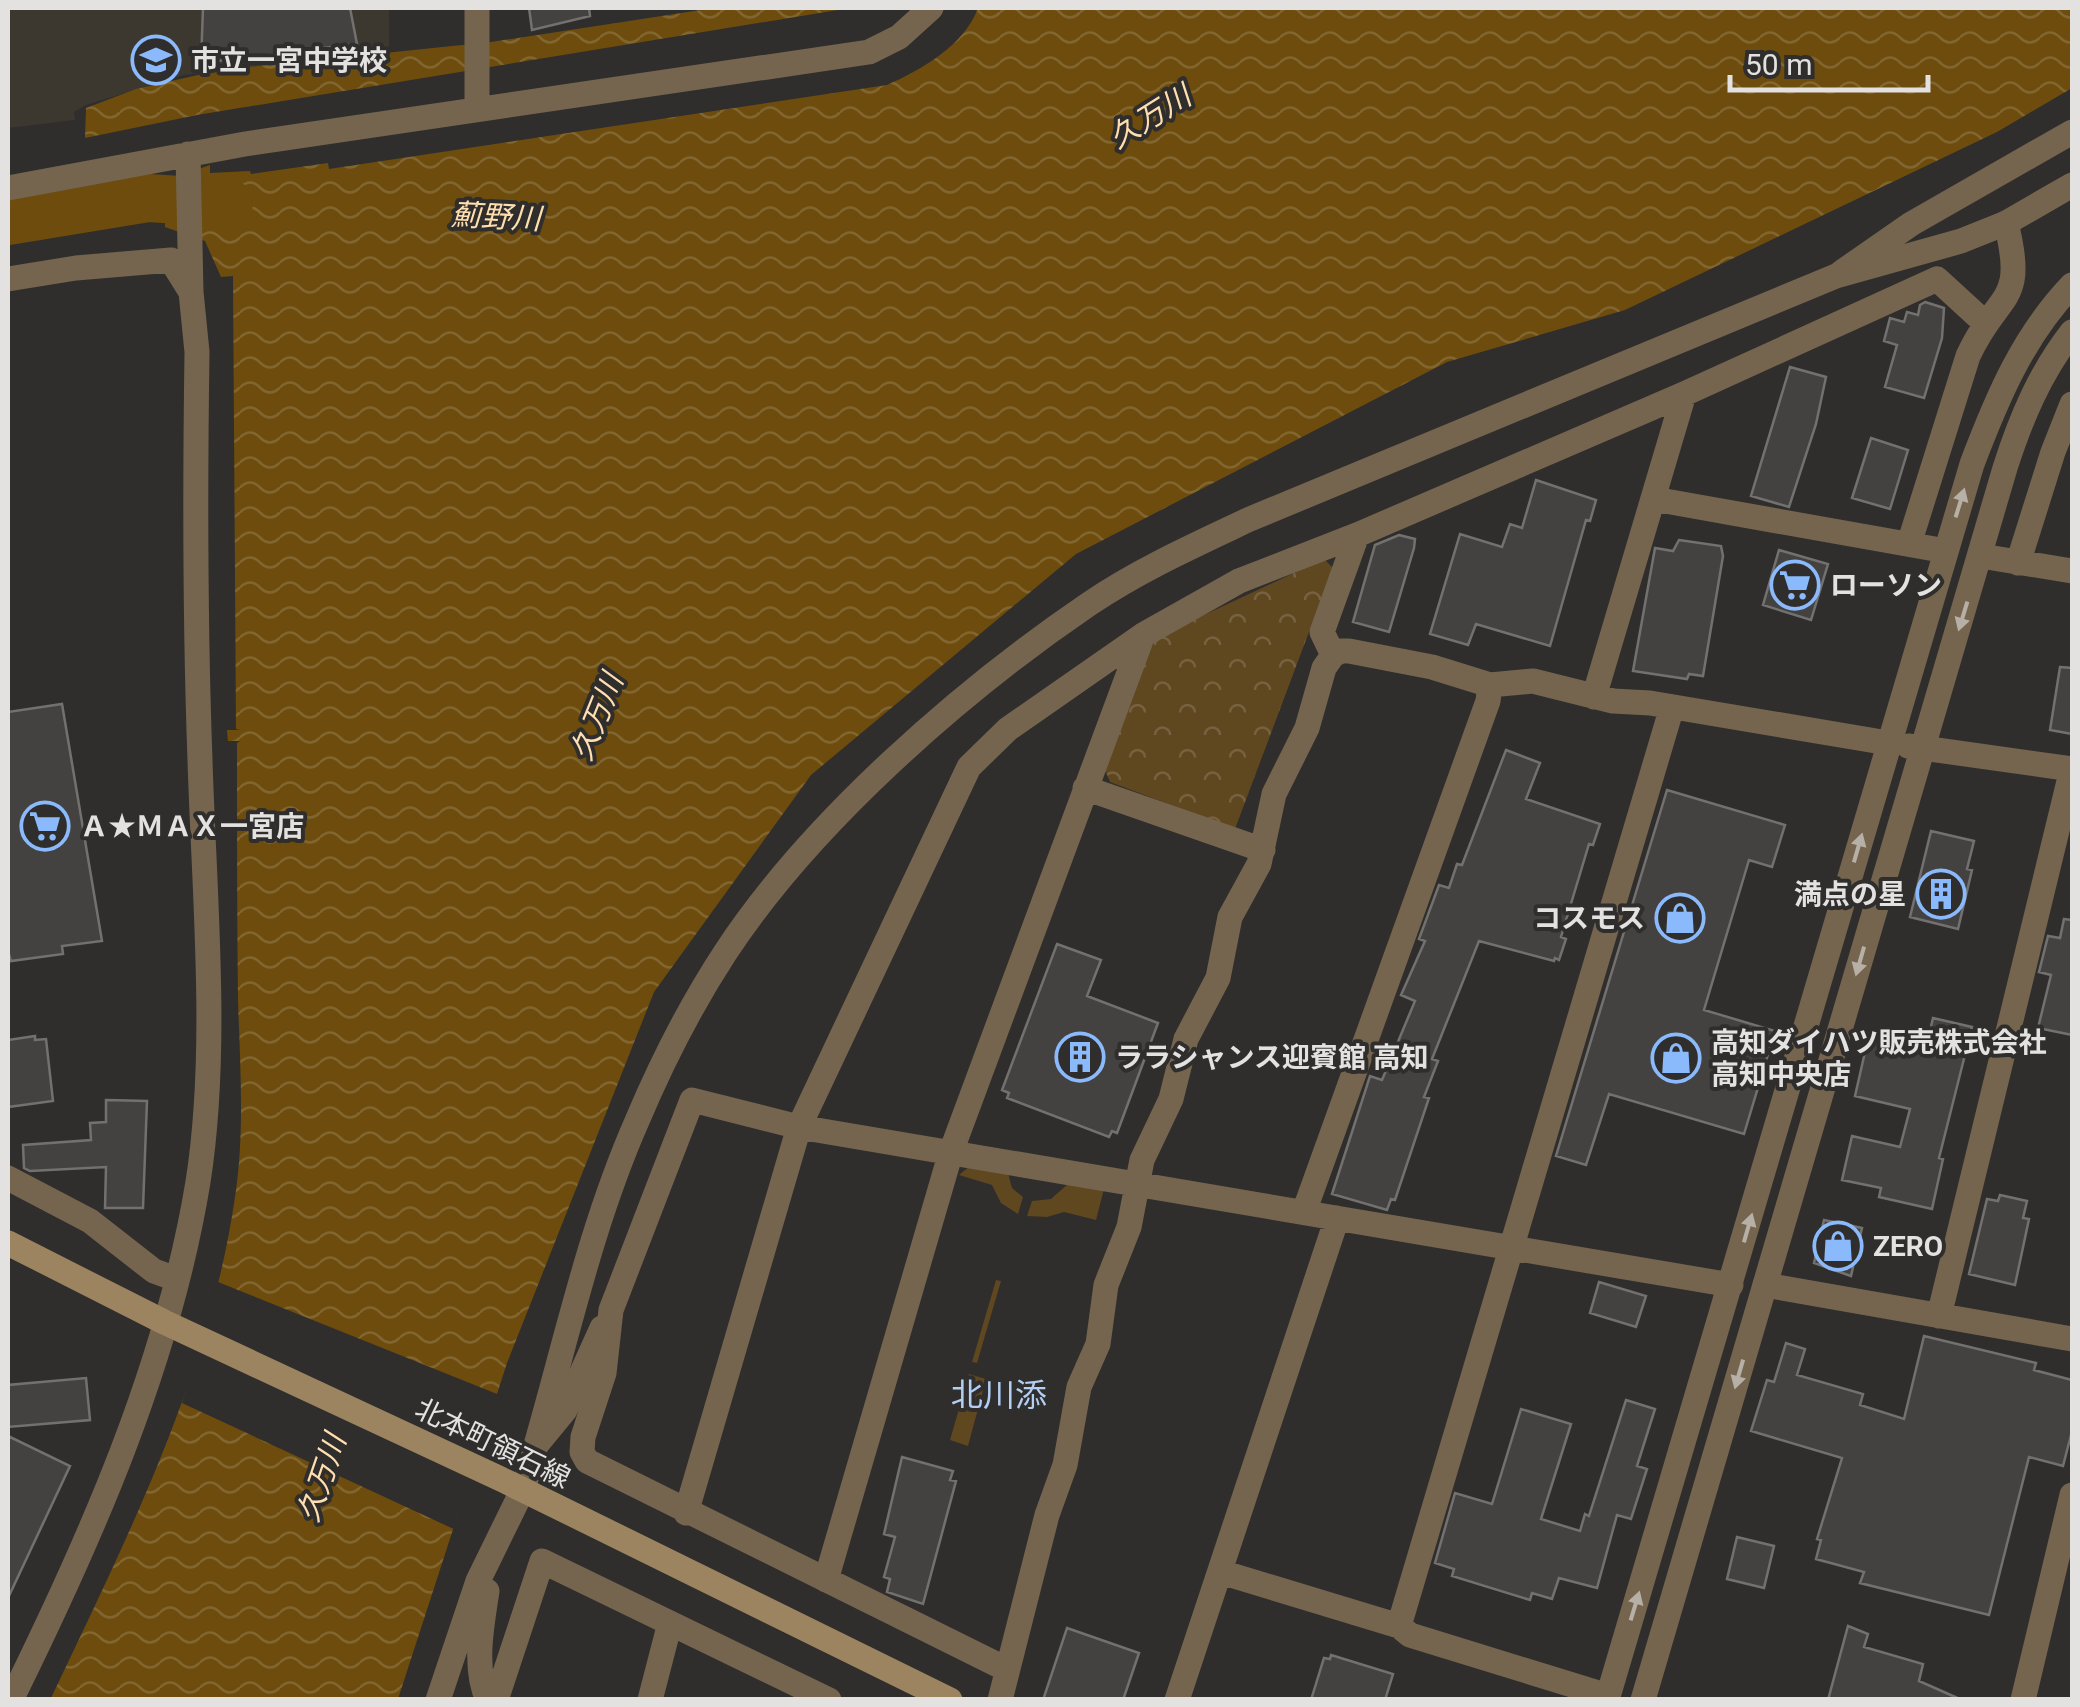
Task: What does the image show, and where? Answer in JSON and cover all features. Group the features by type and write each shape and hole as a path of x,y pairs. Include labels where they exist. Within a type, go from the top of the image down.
{"main road":[{"name":"北本町領石線","path":"8,1243 173,1326 514,1485 950,1700"}],"street":[{"path":"899,37 906,8"},
{"path":"8,188 188,154 869,52 899,37 931,8"},
{"path":"477,20 477,109"},
{"path":"1836,276 1911,224 2072,132"},
{"path":"12,1700 58,1604 173,1326 176,1279 198,1180 206,1056 196,352 188,154"},
{"path":"537,1444 606,1200 637,1121 725,953 783,875 884,770 985,681 1091,602 1176,554 1250,519 1836,276 1906,258 2006,223 2072,185"},
{"path":"1909,544 1968,356 1985,322 2010,294 2014,280 2013,250 2006,223"},
{"path":"8,279 76,268 171,260 191,292"},
{"path":"686,1513 799,1127 969,767 1008,729 1143,635 1239,581 1684,394 1937,279 1985,322"},
{"path":"1221,1572 1399,1626 1410,1634 1607,1698 1972,464 1999,392 2052,306 2072,284"},
{"path":"1643,1700 2019,425 2040,378 2072,332"},
{"path":"1594,697 1684,394"},
{"path":"2018,563 2072,404"},
{"path":"1654,499 1946,551"},
{"path":"1333,655 1322,632 1358,534"},
{"path":"1981,556 2072,571"},
{"path":"826,1580 951,1152 1143,635"},
{"path":"1000,1700 1047,1515 1066,1465 1079,1387 1098,1344 1106,1285 1129,1227 1135,1182 1172,1100 1186,1038 1218,978 1230,917 1264,850 1274,794 1307,728 1320,680 1333,655 1341,650 1432,667 1490,685 1533,681 1594,697 2072,769 1939,1316"},
{"path":"1304,1212 1488,701 1490,685"},
{"path":"1399,1626 1672,706"},
{"path":"1084,788 1264,850"},
{"path":"492,1700 481,1684 481,1629 492,1558 514,1485 537,1444 565,1410 610,1310 692,1100 799,1127 1731,1285"},
{"path":"8,1178 90,1221 154,1272 176,1279"},
{"path":"1177,1700 1337,1218"},
{"path":"1765,1285 2072,1339"},
{"path":"610,1310 604,1373 583,1437 586,1462 1006,1669"},
{"path":"2023,1700 2072,1495"},
{"path":"438,1700 478,1582 492,1558"},
{"path":"492,1700 542,1561 822,1698"},
{"path":"650,1700 670,1624"}],"shaded area":[{"name":"市立一宮中学校","path":"8,8 389,8 389,51 184,75 86,105 74,112 75,120 8,128"}],"green space":[{"path":"1324,559 1333,568 1235,829 1110,782 1105,770 1151,647 1159,636"},
{"path":"970,1166 1008,1173 1012,1188 1023,1197 1018,1214 1001,1203 992,1185 959,1175"},
{"path":"1069,1183 1104,1189 1096,1220 1064,1212 1047,1217 1027,1216 1032,1201 1051,1199"},
{"path":"996,1280 1001,1281 977,1363 972,1362"},
{"path":"969,1374 986,1379 968,1446 950,1440"}],"water":[{"path":"714,8 850,8 197,115 85,138 86,108 136,89 220,70 491,42"},
{"name":"久万川","path":"978,8 2072,8 2072,88 1997,132 1625,310 1447,362 1076,554 811,775 654,992 507,1363 398,1699 50,1700 136,1517 185,1393 223,1264 240,1148 240,741 228,741 227,730 240,730 236,729 233,276 221,277 205,241 165,227 164,181 210,165 210,173 251,174 328,163 329,169 887,85 927,64 952,45"}],"pier":[{"path":"218,1282 502,1396 458,1531 182,1403"}],"building":[{"path":"203,8 350,8 357,44 201,63"},
{"path":"529,8 589,8 590,16 532,30"},
{"path":"1925,302 1944,308 1942,338 1924,398 1885,387 1897,345 1884,341 1890,318 1904,322 1907,312 1918,315"},
{"path":"1790,367 1826,377 1816,424 1789,507 1751,496"},
{"path":"1871,438 1908,450 1890,509 1852,498"},
{"path":"1536,480 1596,500 1590,521 1586,520 1550,646 1476,624 1468,645 1430,634 1460,534 1502,547 1510,524 1522,528"},
{"path":"1399,535 1415,539 1389,632 1353,622 1375,545"},
{"path":"1679,540 1721,546 1723,556 1703,676 1689,674 1687,679 1633,671 1655,548 1673,551"},
{"name":"ローソン","path":"1779,550 1828,564 1811,620 1763,605"},
{"path":"2060,667 2072,668 2072,734 2050,730"},
{"name":"Ａ★ＭＡＸ一宮店","path":"62,704 102,941 62,946 63,954 11,961 8,712"},
{"path":"1506,750 1540,763 1526,799 1600,824 1593,845 1589,844 1561,937 1566,939 1559,960 1479,941 1432,1059 1438,1061 1424,1097 1429,1098 1395,1200 1391,1199 1387,1210 1332,1194 1370,1076 1382,1080 1415,1001 1401,995 1425,941 1419,939 1439,885 1449,888 1457,864 1462,865"},
{"path":"1667,790 1785,825 1772,867 1749,860 1704,1010 1775,1031 1744,1134 1609,1094 1586,1165 1556,1156"},
{"name":"満点の星","path":"1931,831 1974,841 1967,869 1972,870 1958,929 1910,917"},
{"path":"2064,919 2072,920 2072,1035 2038,1028 2051,975 2039,972 2048,936 2060,938"},
{"name":"ララシャンス迎賓館 高知","path":"1057,944 1101,960 1087,996 1158,1023 1117,1133 1112,1131 1109,1137 1007,1098 1009,1093 1002,1090"},
{"path":"1933,1018 1972,1027 1939,1158 1943,1159 1932,1209 1879,1197 1881,1188 1842,1180 1852,1136 1900,1147 1910,1109 1855,1096 1868,1039 1925,1052"},
{"path":"35,1036 35,1040 46,1039 53,1101 8,1107 8,1040"},
{"path":"106,1100 147,1101 143,1208 105,1208 106,1167 30,1171 24,1168 23,1145 91,1140 90,1123 106,1122"},
{"path":"2000,1195 2027,1201 2023,1218 2029,1219 2015,1285 1969,1274 1987,1199 1998,1201"},
{"name":"ZERO","path":"1824,1220 1862,1228 1851,1276 1814,1263"},
{"path":"1599,1282 1646,1296 1636,1327 1590,1313"},
{"path":"1924,1336 2036,1363 2034,1370 2072,1380 2072,1431 2063,1466 2029,1457 1989,1615 1860,1583 1864,1572 1816,1559 1821,1540 1817,1539 1842,1458 1751,1431 1767,1380 1774,1382 1786,1343 1805,1349 1797,1375 1863,1394 1860,1405 1904,1419"},
{"path":"86,1378 90,1420 8,1427 8,1385"},
{"path":"1626,1400 1655,1409 1637,1466 1647,1469 1631,1519 1617,1515 1597,1588 1559,1578 1552,1599 1532,1593 1530,1600 1452,1576 1454,1569 1435,1563 1455,1493 1492,1504 1521,1409 1571,1424 1541,1519 1580,1531 1585,1514 1589,1516"},
{"path":"8,1436 70,1466 8,1598"},
{"path":"902,1457 953,1471 950,1480 956,1481 923,1604 887,1592 890,1579 884,1577 895,1537 884,1534"},
{"path":"1737,1537 1774,1546 1764,1588 1727,1579"},
{"path":"1848,1626 1868,1634 1864,1647 1923,1664 1919,1681 1962,1700 1828,1700"},
{"path":"1067,1628 1139,1653 1123,1700 1043,1700"},
{"path":"1331,1655 1393,1674 1385,1700 1311,1700 1324,1658 1330,1659"}],"waterway":[{"name":"薊野川","path":"8,221 148,198 229,203"}],"place":[{"name":"市立一宮中学校","path":"156,60"},
{"name":"ローソン","path":"1795,585"},
{"name":"Ａ★ＭＡＸ一宮店","path":"45,826"},
{"name":"満点の星","path":"1941,894"},
{"name":"コスモス","path":"1680,918"},
{"name":"ララシャンス迎賓館 高知","path":"1080,1057"},
{"name":"高知ダイハツ販売株式会社 高知中央店","path":"1676,1058"},
{"name":"ZERO","path":"1838,1246"}],"district":[{"name":"北川添","path":"999,1395"}]}
